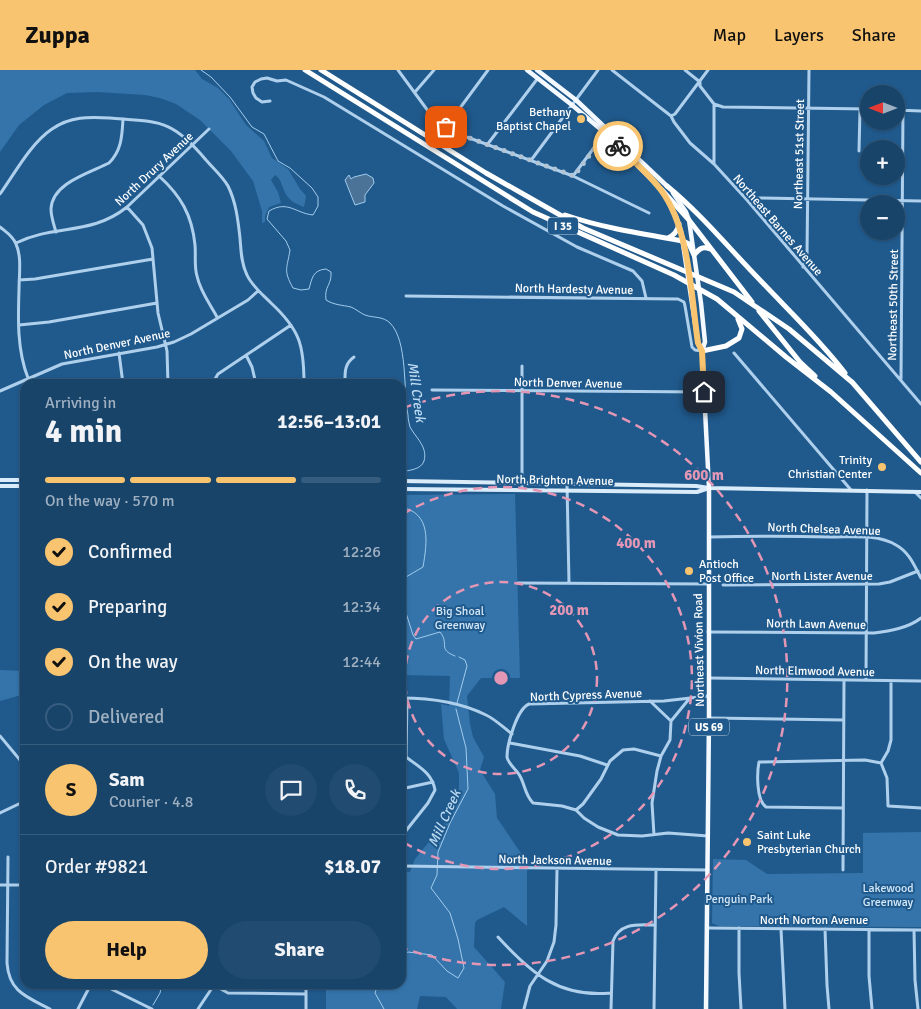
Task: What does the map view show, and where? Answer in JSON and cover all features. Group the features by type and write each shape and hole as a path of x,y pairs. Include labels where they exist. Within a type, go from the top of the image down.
{"highway":[{"name":"I 35","path":"305,70 533,212 674,275 718,299 786,357 831,392 921,473"},
{"name":"I 35","path":"321,70 486,173 583,228 734,292 790,329 853,383 921,462"},
{"path":"667,186 685,200 811,332 853,383"},
{"path":"661,189 689,220 800,362 831,392"},
{"path":"553,211 583,221 683,241 689,244 694,255"},
{"path":"668,238 674,235 678,224"},
{"path":"694,255 698,249 703,247 710,249"},
{"path":"702,351 726,346 739,338 742,332 741,325 733,312"}],"main road":[{"name":"Northeast Vivion Road","path":"527,70 605,134 661,189 672,209 683,241 698,343 702,351"},
{"name":"Northeast Vivion Road","path":"537,70 576,100 667,186 679,200 689,220 705,342 702,351 709,488 706,1009"},
{"path":"0,480 20,480"},
{"name":"North Brighton Avenue","path":"406,482 567,483 921,492"},
{"path":"0,486 20,486"},
{"name":"North Brighton Avenue","path":"406,489 697,492 709,488"}],"street":[{"path":"398,70 431,115 453,132 532,159 574,176 649,213"},
{"path":"414,92 434,70"},
{"path":"446,127 488,70"},
{"path":"532,159 598,70"},
{"name":"Northeast Barnes Avenue","path":"612,70 671,116 690,143 714,164 747,200 921,404"},
{"path":"685,70 700,82 700,86 714,104 724,107 860,109 859,152"},
{"path":"671,116 675,114 708,70"},
{"name":"Northeast 51st Street","path":"803,267 807,256 809,70"},
{"path":"270,101 262,102 252,93 252,87 255,82 267,78 277,81 286,80 324,97 503,206 577,247 633,271 642,281 646,298"},
{"path":"487,144 538,78"},
{"path":"714,104 714,164"},
{"path":"905,110 921,111"},
{"path":"0,194 40,140 52,128 65,122 84,117 147,120 166,125 180,133 227,184 237,216 243,265 249,280 285,316 291,325 304,354 304,379"},
{"path":"56,232 51,213 55,195 64,186 112,160 120,146 123,119"},
{"name":"North Drury Avenue","path":"16,243 33,236 100,223 113,217 127,207 209,129"},
{"name":"Northeast 50th Street","path":"902,195 903,130"},
{"path":"574,176 605,134"},
{"path":"159,176 175,192 187,212 194,233 197,278 217,317"},
{"path":"747,200 760,198 860,200"},
{"path":"905,201 921,201"},
{"path":"127,207 140,220 151,241 157,304 165,345 168,379"},
{"path":"0,227 11,236 16,243 19,253 20,349 28,378"},
{"name":"Northeast 50th Street","path":"901,380 902,240"},
{"path":"19,280 153,259"},
{"name":"North Denver Avenue","path":"28,378 62,364 165,345 191,334 248,300 258,291"},
{"name":"North Hardesty Avenue","path":"406,296 676,299 684,302 692,347 695,350 702,351"},
{"path":"19,325 49,322 157,304"},
{"path":"214,379 291,325"},
{"path":"118,353 123,379"},
{"path":"734,353 852,490"},
{"path":"246,355 255,379"},
{"path":"345,379 346,366 354,357"},
{"path":"522,366 522,490"},
{"name":"North Denver Avenue","path":"0,391 20,382"},
{"name":"North Denver Avenue","path":"432,390 704,392"},
{"path":"914,396 921,396"},
{"path":"567,483 568,583"},
{"path":"866,680 867,490"},
{"path":"915,492 921,498"},
{"name":"North Chelsea Avenue","path":"708,537 879,538 896,545 905,552 921,578"},
{"name":"North Lister Avenue","path":"723,585 867,585 887,583 918,571"},
{"path":"518,583 708,584"},
{"name":"North Lawn Avenue","path":"708,632 866,634 896,629 909,625 921,618"},
{"name":"North Elmwood Avenue","path":"708,678 921,681"},
{"path":"843,870 844,680"},
{"path":"881,764 891,740 892,681"},
{"name":"North Cypress Avenue","path":"512,734 521,711 529,704 650,701 708,696"},
{"path":"406,831 430,800 435,790 433,782 424,770 406,757 407,698 437,700 487,715 512,734 508,760 522,779 533,804 562,806 576,810 591,823 610,832 631,836 668,833 708,836"},
{"path":"654,835 652,797 661,756 670,740 671,720 690,698"},
{"path":"650,701 671,720"},
{"path":"709,718 844,720"},
{"path":"0,736 2,742 20,761"},
{"path":"510,743 570,754 607,765"},
{"path":"576,810 583,804 601,779 607,765 624,750 644,750 661,756"},
{"path":"843,808 766,806 761,804 759,797 758,760 816,762 844,759 870,760 881,764 887,778 888,806 921,808"},
{"path":"406,788 433,782"},
{"path":"0,813 20,803"},
{"path":"830,850 843,850"},
{"path":"8,857 7,963 10,980 22,995 50,1009"},
{"name":"North Jackson Avenue","path":"406,866 708,870"},
{"path":"524,1009 528,992 537,974 547,961 554,942 557,869"},
{"path":"654,1009 656,870"},
{"path":"0,885 20,885"},
{"path":"611,1009 614,937 620,930 629,926 655,925"},
{"name":"North Norton Avenue","path":"707,928 921,930"},
{"path":"739,928 741,1009"},
{"path":"781,929 785,1009"},
{"path":"825,929 829,1009"},
{"path":"869,930 869,976 872,1009"},
{"path":"914,930 915,980 918,1009"},
{"path":"498,937 519,960 558,987 589,994 611,993"},
{"path":"78,1009 88,989"},
{"path":"111,989 152,1009"},
{"path":"198,1009 211,989"},
{"path":"222,989 228,993 306,994"},
{"path":"306,989 306,1009"}],"green space":[{"path":"0,70 195,70 202,79 218,88 229,99 246,125 264,141 272,158 288,169 306,196 304,207 294,203 289,198 275,175 271,180 278,192 281,203 269,207 265,216 265,222 262,223 262,211 253,181 231,151 200,120 176,104 145,95 97,92 67,93 44,105 19,125 0,152"},
{"name":"Big Shoal Greenway","path":"515,494 520,678 481,678 467,696 473,737 484,757 480,770 495,794 497,818 527,862 527,926 504,907 477,920 475,923 474,947 505,982 501,1009 457,1009 446,997 420,996 417,1009 326,1009 326,989 406,989 406,872 410,872 415,859 450,816 459,796 459,773 444,739 441,704 449,706 450,676 406,675 406,495"},
{"path":"0,670 20,671 20,695 0,701"},
{"name":"Lakewood Greenway","path":"921,832 921,927 719,926 712,923 713,859 746,860 767,874 863,873 863,833"}],"shaded area":[{"path":"366,174 373,178 374,183 365,195 365,202 355,205 345,180 349,175 351,179"}],"waterway":[{"name":"Mill Creek","path":"201,70 211,77 230,97 252,127 264,134 278,161 290,168 312,188 318,197 318,206 313,215 287,207 269,211 267,219 286,241 290,250 287,273 293,288 309,289 312,278 318,271 326,269 331,272 326,300 351,307 365,315 384,319 390,323 400,341 405,379"},
{"name":"Mill Creek","path":"406,392 409,424 421,443 425,456 420,466 406,471"},
{"name":"Mill Creek","path":"406,508 411,510 423,522 426,539 423,567 406,577"},
{"name":"Mill Creek","path":"406,613 416,639 440,632 443,636 446,651 455,656"},
{"name":"Mill Creek","path":"457,703 467,666 465,660 459,657"},
{"name":"Mill Creek","path":"406,953 432,955 447,971 458,978 464,968 450,913 431,888 437,875 438,852 450,823 468,789 466,748 456,709"},
{"path":"153,1005 161,989"},
{"name":"Mill Creek","path":"376,989 375,993 384,1009"}],"way so far":[{"path":"446,127 453,132 532,159 574,176 605,134 618,146"}],"place":[{"name":"Bethany Baptist Chapel","path":"581,119"},
{"name":"Trinity Christian Center","path":"882,467"},
{"name":"Antioch Post Office","path":"689,571"},
{"name":"Saint Luke Presbyterian Church","path":"747,842"}],"route":[{"path":"618,146 661,189 676,216 686,258 698,343 702,351 704,392"}],"park label":[{"name":"Penguin Park","path":"739,899"}]}
